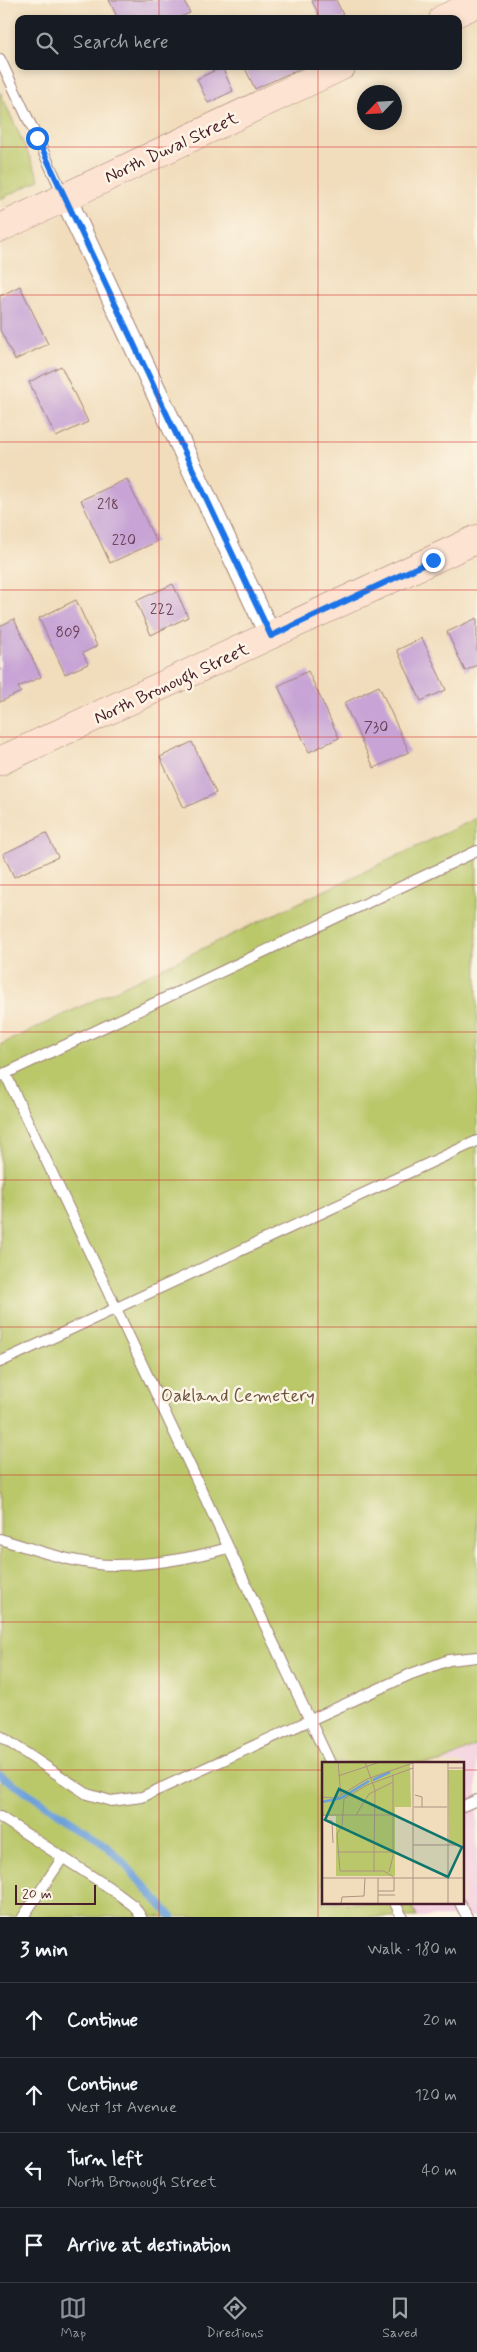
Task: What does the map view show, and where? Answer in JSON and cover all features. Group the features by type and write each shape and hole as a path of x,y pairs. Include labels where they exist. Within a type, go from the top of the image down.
{"main road":[{"path":"451,15 477,2"},
{"name":"North Duval Street","path":"0,228 334,70"},
{"name":"North Bronough Street","path":"0,761 477,539"}],"street":[{"path":"65,197 271,636"}],"lane":[{"path":"0,59 65,197"},
{"path":"330,1762 2,1074 477,851"},
{"path":"0,1362 477,1141"},
{"path":"0,1539 71,1559 114,1565 192,1558 228,1548"},
{"path":"0,1736 87,1794 111,1802 142,1797 411,1674 449,1660 477,1657"},
{"path":"464,1806 477,1800"},
{"path":"0,1817 63,1857 134,1906 141,1917"},
{"path":"23,1917 63,1857"},
{"path":"396,1904 402,1917"},
{"path":"460,1904 466,1917"}],"shaded area":[{"path":"477,1745 477,1917 417,1917 411,1904 464,1904 464,1762 442,1762"}],"green space":[{"path":"0,92 40,180 0,199"},
{"name":"Oakland Cemetery","path":"477,818 477,1745 442,1762 322,1762 322,1904 411,1904 417,1917 0,1917 0,1045"}],"building":[{"path":"109,0 184,0 190,13 185,15 116,15"},
{"path":"336,0 343,15 319,15 312,1"},
{"path":"216,70 223,70 233,91 208,103 197,79"},
{"path":"246,70 296,70 255,89"},
{"path":"20,286 48,344 15,360 0,330 0,296"},
{"path":"61,366 88,422 56,437 29,382"},
{"path":"127,479 156,542 110,563 81,500"},
{"path":"173,584 188,617 151,635 136,601"},
{"path":"76,600 97,646 83,653 88,664 65,674 39,618"},
{"path":"477,618 477,665 465,671 447,632"},
{"path":"14,619 41,677 18,687 21,692 0,702 0,626"},
{"path":"422,638 446,690 421,701 397,650"},
{"path":"308,671 339,738 309,752 278,686"},
{"path":"379,686 409,752 374,768 344,703"},
{"path":"192,742 216,793 184,808 160,757"},
{"path":"46,833 58,857 14,877 3,854"}],"waterway":[{"path":"0,1775 99,1839 119,1858 172,1917"}],"route":[{"path":"37,138 271,636 433,560"}]}
